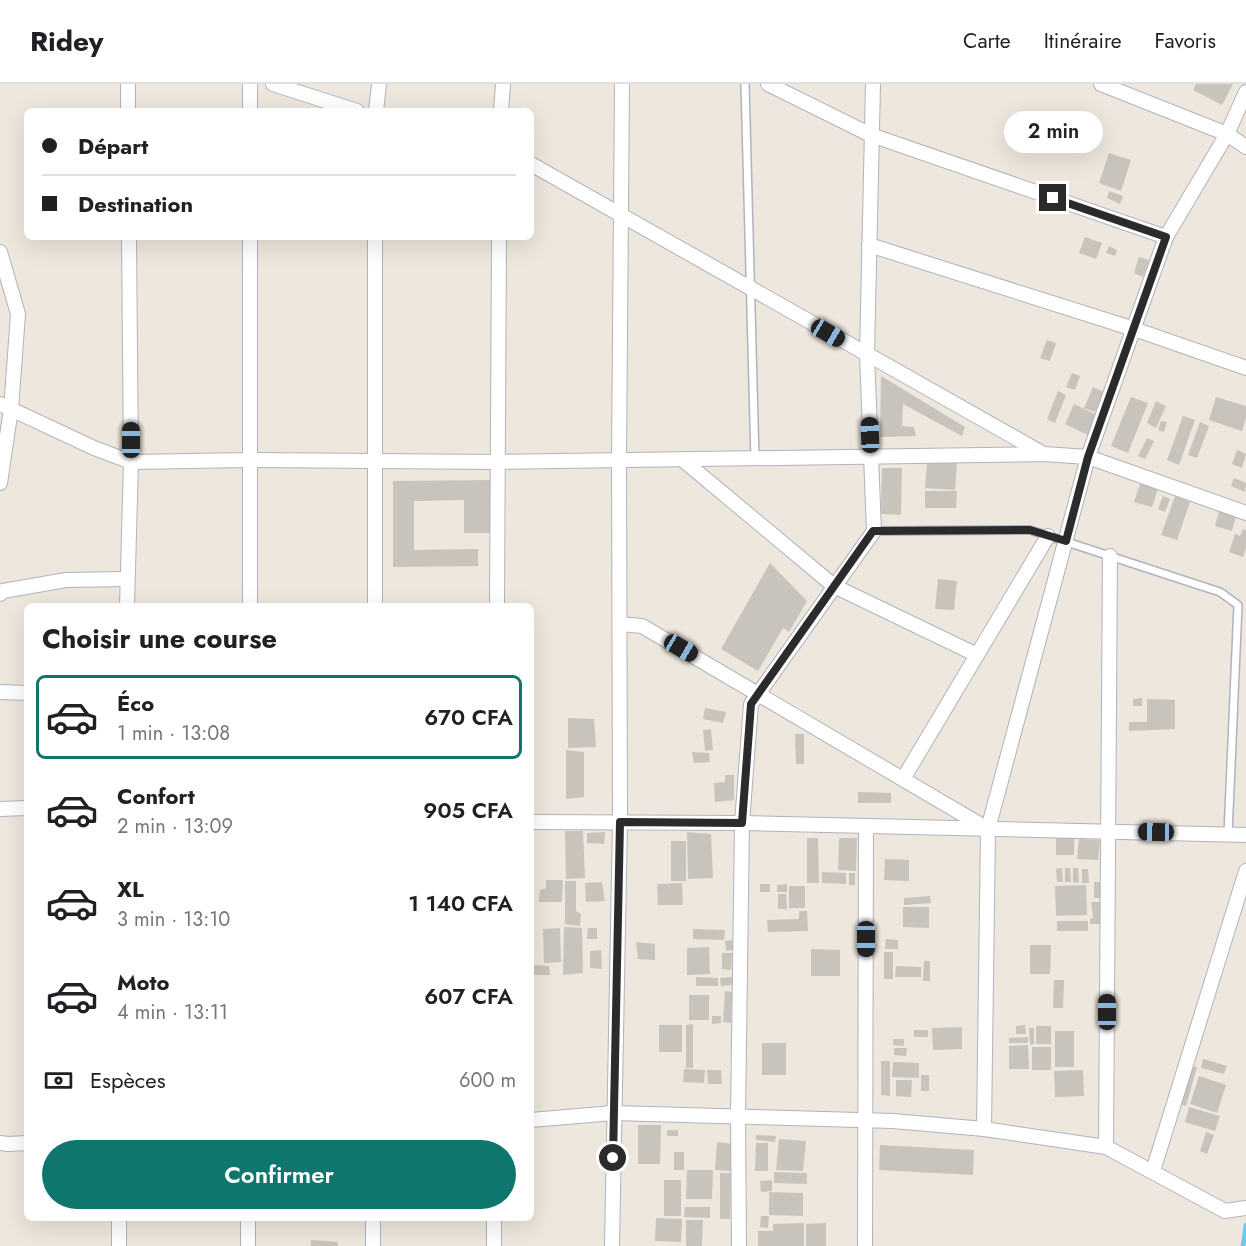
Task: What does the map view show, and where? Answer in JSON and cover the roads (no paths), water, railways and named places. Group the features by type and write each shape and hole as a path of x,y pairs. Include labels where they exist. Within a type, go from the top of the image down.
{"street":[{"path":"128,84 128,108"},
{"path":"250,84 250,108"},
{"path":"273,84 348,108"},
{"path":"376,108 379,84"},
{"path":"501,108 503,84"},
{"path":"612,1246 620,822 619,459 622,84"},
{"path":"768,84 871,135 1166,237"},
{"path":"739,1246 738,1117 742,823 751,704 873,531 867,356 873,84"},
{"path":"1101,84 1227,134 1246,147"},
{"path":"984,1129 988,829 1088,457 1166,237 1227,134 1246,93"},
{"path":"534,166 1044,454"},
{"path":"127,603 131,462 129,240"},
{"path":"250,240 250,603"},
{"path":"375,240 375,603"},
{"path":"497,603 499,240"},
{"path":"869,245 1134,328 1246,368"},
{"path":"0,252 18,314 6,406 0,483"},
{"path":"6,406 94,448 131,462 250,460 498,462 1044,454 1088,457 1246,513"},
{"path":"683,460 834,586 977,655"},
{"path":"903,779 1048,536"},
{"path":"1106,1147 1110,556"},
{"path":"0,594 3,591 66,580 128,579"},
{"path":"620,624 642,626 988,829"},
{"path":"0,692 24,693"},
{"path":"0,809 24,808"},
{"path":"534,822 742,823 1246,835"},
{"path":"865,1246 866,826"},
{"path":"1153,1171 1246,871"},
{"path":"534,1120 613,1113 893,1121 984,1129 1106,1147 1225,1211 1246,1208"},
{"path":"0,1143 24,1143"},
{"path":"119,1221 119,1246"},
{"path":"248,1221 248,1246"},
{"path":"373,1246 374,1221"},
{"path":"494,1221 494,1246"}],"lane":[{"path":"745,84 755,459"},
{"path":"873,531 1030,530 1220,592 1238,605 1228,834"}],"waterway":[{"path":"1243,1246 1246,1225"}]}
